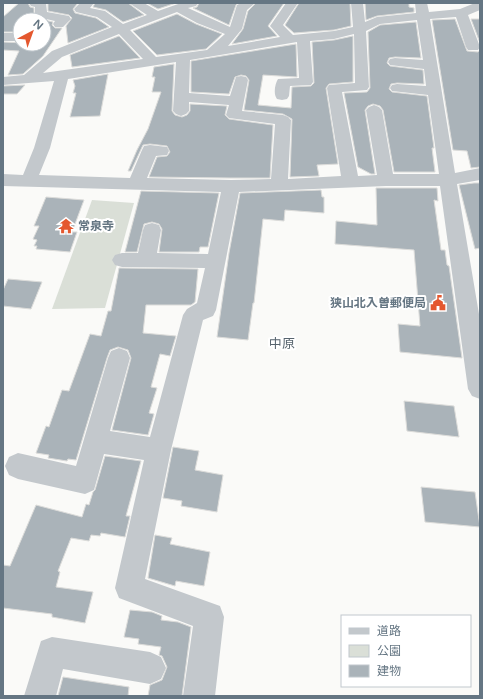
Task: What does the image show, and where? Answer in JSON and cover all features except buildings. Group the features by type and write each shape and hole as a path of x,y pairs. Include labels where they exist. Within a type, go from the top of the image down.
{"street":[{"path":"35,3 42,4 41,14 66,19 59,24"},
{"path":"88,3 80,9 101,14 121,28 154,63"},
{"path":"135,3 157,16"},
{"path":"211,53 226,41 233,33 240,22 241,8 249,3"},
{"path":"282,96 283,82 306,82 296,38 276,26 292,3"},
{"path":"352,182 334,88 362,87 360,29 357,3"},
{"path":"28,79 57,54 121,28 187,5 201,20 233,33"},
{"path":"3,81 62,76 154,63 296,38 334,35 360,29 377,21 391,25 421,10 461,12 473,10 480,5"},
{"path":"421,10 449,180 480,389"},
{"path":"461,12 474,40"},
{"path":"174,45 190,56"},
{"path":"242,48 241,76 234,115 283,120 279,185"},
{"path":"190,56 182,104 237,101"},
{"path":"394,62 430,65"},
{"path":"28,180 42,148 62,76"},
{"path":"397,88 434,91"},
{"path":"374,110 386,180"},
{"path":"136,183 150,150 161,151"},
{"path":"3,180 231,186 386,180 449,180 480,174"},
{"path":"199,696 209,617 128,588 159,450 194,315 201,310 206,310 231,186"},
{"path":"146,260 152,230"},
{"path":"122,260 215,262"},
{"path":"18,466 85,481 119,358"},
{"path":"95,441 159,450"},
{"path":"40,696 52,652 150,668"}],"green space":[{"path":"92,200 134,203 105,308 52,309"}],"place":[{"name":"常泉寺","path":"66,226"},
{"name":"狭山北入曽郵便局","path":"438,303"}],"district":[{"name":"中原","path":"282,344"}]}
